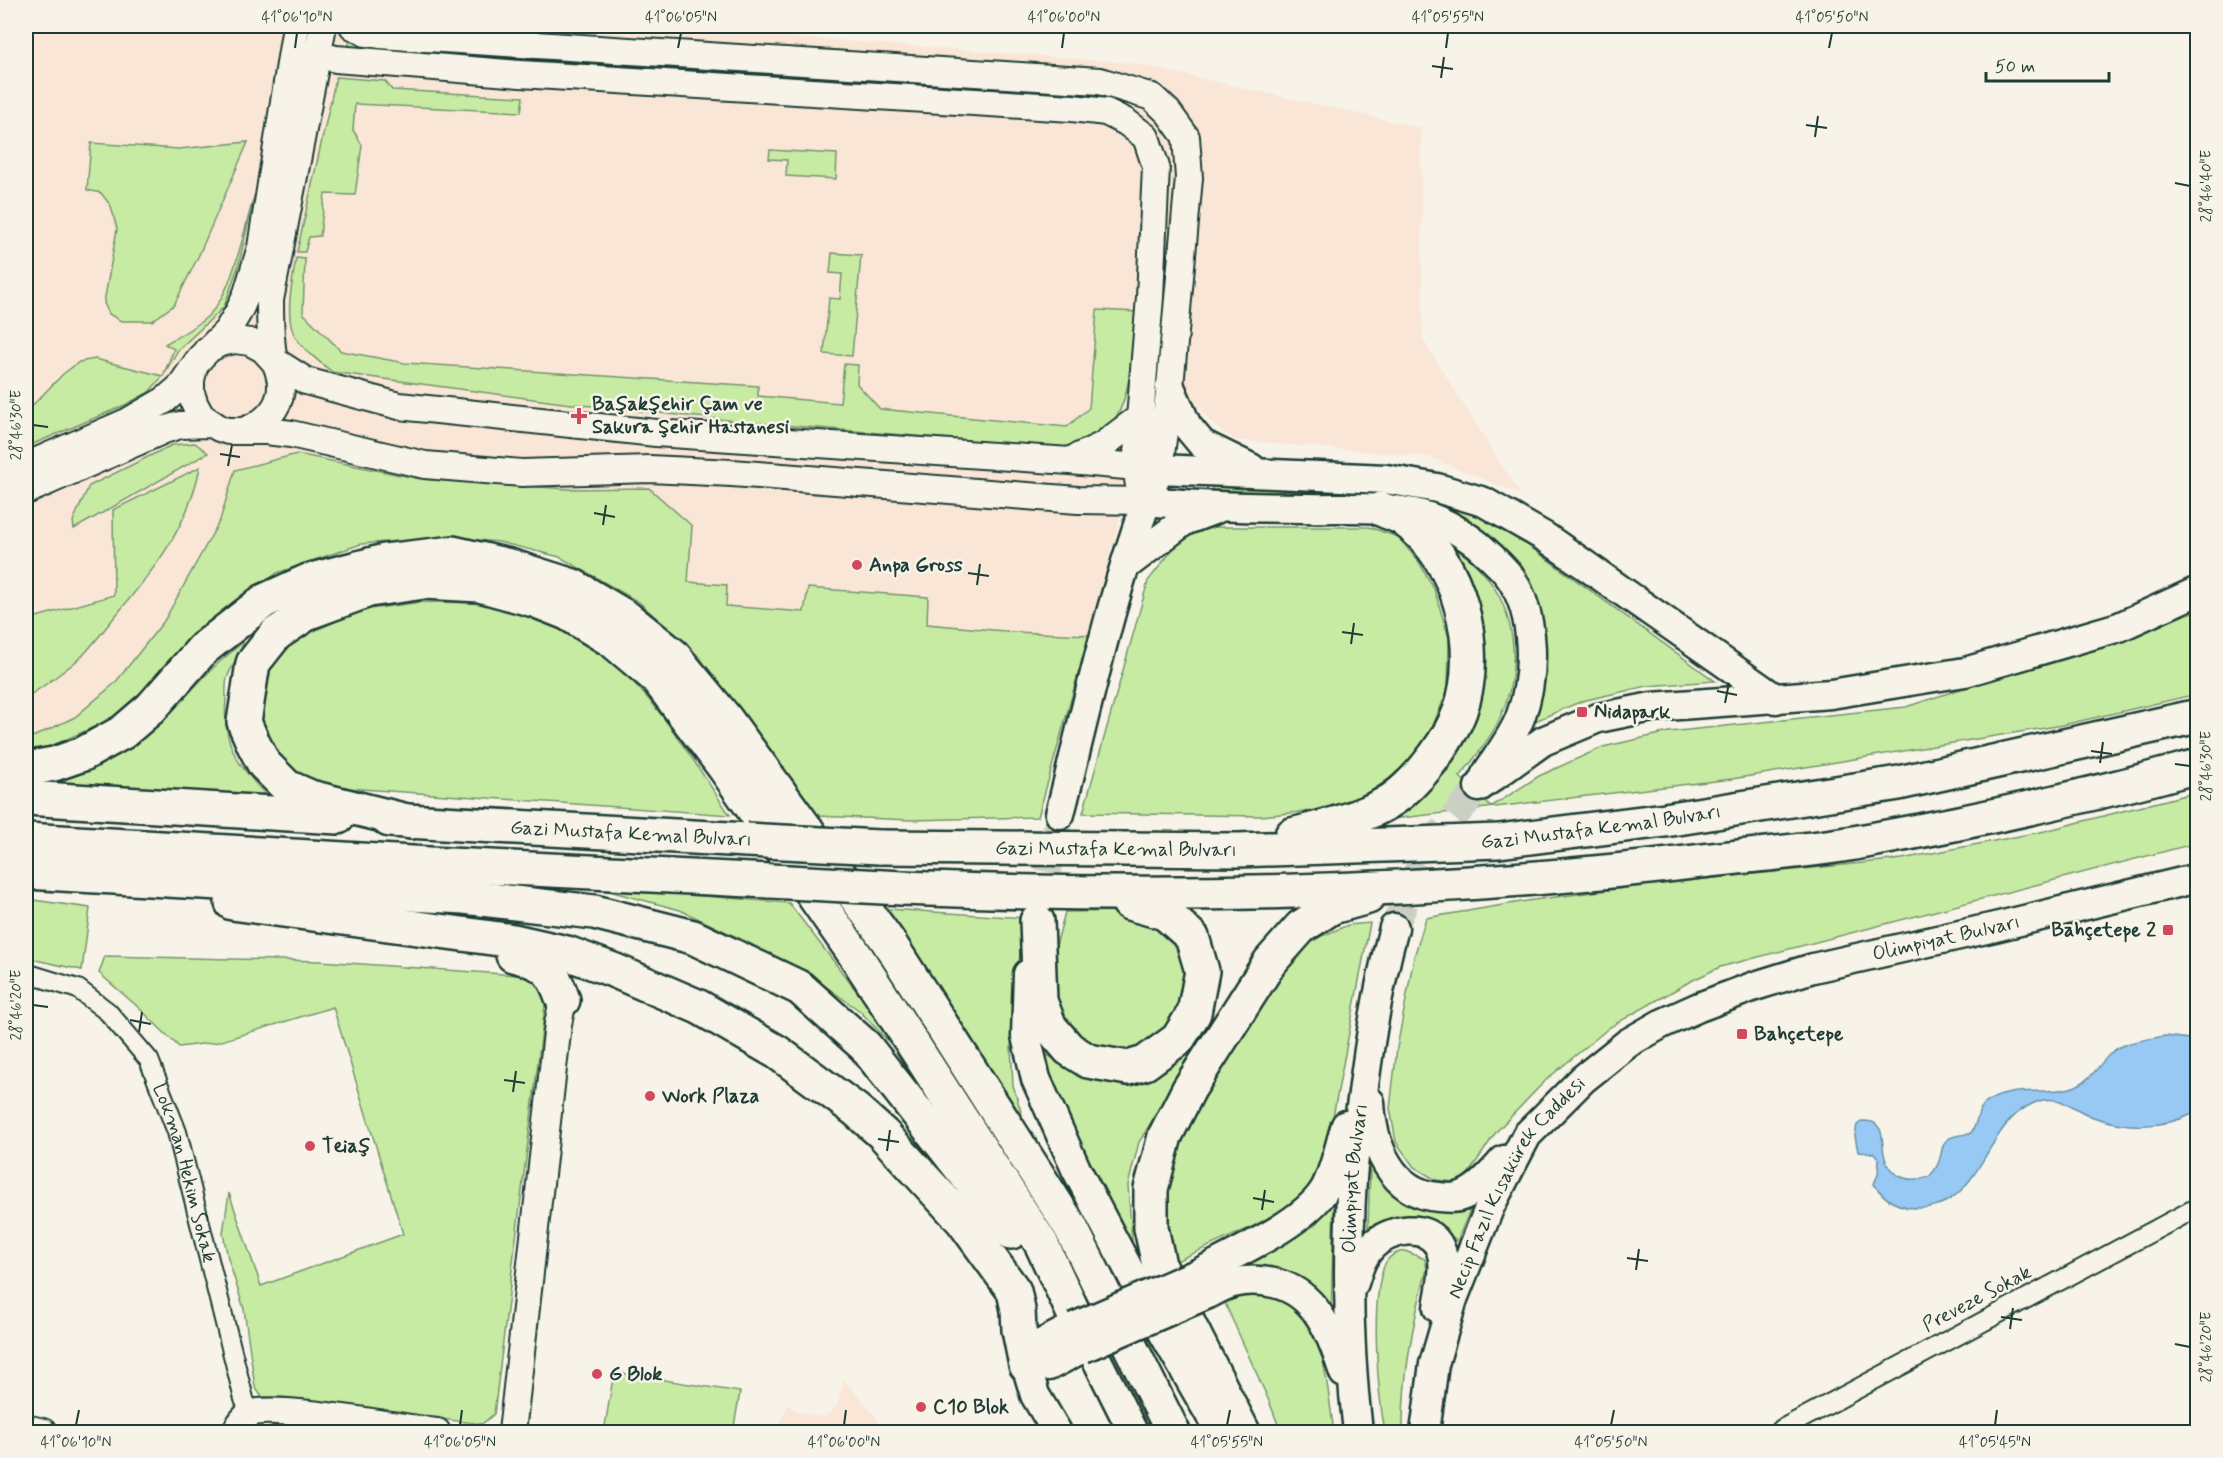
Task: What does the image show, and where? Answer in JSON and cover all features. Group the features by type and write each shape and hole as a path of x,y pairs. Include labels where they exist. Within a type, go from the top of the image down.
{"highway":[{"path":"1238,850 1322,828 1375,810 1401,794 1423,772 1445,740 1460,711 1468,673 1467,638 1460,600 1446,569 1427,540 1405,520 1381,509"},
{"path":"26,769 54,764 83,754 123,732 151,708 203,649 264,601 308,581 385,561 453,553 510,566 573,586 627,618 673,655 725,718 888,941 1070,1226 1173,1432"},
{"path":"411,822 310,797 287,787 264,764 244,722 253,663 276,634 309,612 369,590 424,582 480,585 534,600 567,613 613,640 657,678 724,767 858,959 1041,1243 1077,1330"},
{"name":"Gazi Mustafa Kemal Bulvarı","path":"26,798 411,822 879,847 1238,850 1499,841 1665,820 1899,783 2198,716"},
{"name":"Gazi Mustafa Kemal Bulvarı","path":"26,840 902,888 1033,907 1189,894 1600,874 1868,841 2104,792 2198,766"},
{"path":"26,873 464,897 594,912 693,938 800,988 866,1046 1077,1330"},
{"path":"26,873 514,941 567,953 699,1007 777,1052 856,1110 883,1134 963,1221 1014,1291 1018,1310 1018,1330 1026,1365"},
{"path":"1243,1432 1159,1265 1151,1228 1151,1189 1165,1136 1189,1089 1270,962 1301,927 1332,908 1407,885"},
{"path":"1065,902 1130,903 1166,913 1192,937 1202,971 1194,1013 1178,1038 1145,1063 1128,1068 1088,1061 1069,1049 1050,1027 1040,1001 1033,907 1065,902"},
{"path":"359,921 386,932 475,946 536,962 549,969 556,979 563,1000"},
{"path":"563,1000 572,986 585,978 613,970"}],"main road":[{"path":"1170,387 1187,426 1202,444 1230,459 1267,474"},
{"path":"1060,814 1125,566 1145,501 1147,468 1386,479 1437,488 1484,502 1545,537 1776,699"},
{"path":"1145,501 1219,508 1381,509 1422,515 1446,524 1465,535 1492,558 1511,578 1524,608 1533,652 1528,687 1520,718 1479,787 1543,741 1598,718 1652,707 1831,694 1965,672 2119,627 2198,591"},
{"path":"1125,566 1184,521 1219,508"},
{"name":"Olimpiyat Bulvarı","path":"1699,1007 1813,968 2198,878"},
{"path":"1033,907 1026,981 1026,1036 1036,1079 1076,1169 1149,1308 1220,1432"},
{"name":"Olimpiyat Bulvarı","path":"1358,1432 1354,1402 1349,1297 1352,1177 1381,975 1394,928"},
{"name":"Necip Fazıl Kısakürek Caddesi","path":"1425,1432 1434,1364 1453,1299 1490,1206 1527,1135 1583,1079 1628,1043 1661,1024 1699,1007"},
{"path":"1368,1058 1371,1114 1381,1154 1390,1170 1403,1183 1417,1192 1431,1197 1454,1198 1465,1195 1477,1188 1527,1135"},
{"path":"1057,1432 1035,1395 1026,1365 1039,1345 1204,1283 1310,1208 1325,1190 1368,1058"},
{"path":"1349,1297 1361,1261 1371,1246 1385,1235 1402,1230 1427,1234 1439,1247 1444,1265 1434,1364"},
{"path":"1204,1283 1233,1283 1259,1279 1290,1287 1316,1309 1332,1339 1354,1402"},
{"path":"1077,1330 1133,1432"}],"street":[{"path":"26,466 127,422 165,400 180,387 200,359 227,331 248,293 261,247 296,26"},
{"path":"305,26 308,39 316,54 336,59 520,74 1072,108 1106,112 1126,122 1146,137 1156,167 1150,297 1139,418 1147,468"},
{"path":"323,26 270,300 269,330 273,360 306,381 399,406 656,433 1070,460 1147,468"},
{"path":"353,26 366,33 380,35 1100,81 1152,97 1168,112 1186,137 1189,178 1170,387 1147,468"},
{"path":"1001,76 1002,104"},
{"path":"246,430 258,426 268,418 278,402 281,383 279,371 263,349 250,342 227,341 220,343 200,359 191,380 193,399 201,416 211,424 228,430 246,430 266,430 425,465 522,473 650,469 732,473 1078,500 1145,501"},
{"path":"1070,460 1103,446 1139,418"},
{"path":"26,491 164,430 180,425 211,424"},
{"name":"Lokman Hekim Sokak","path":"26,973 78,989 108,1012 149,1060 177,1132 244,1399 243,1423"},
{"path":"512,1432 558,1024 563,1000"},
{"name":"Preveze Sokak","path":"1779,1432 2198,1207"},
{"path":"243,1423 278,1410 437,1432"},
{"path":"26,1428 43,1432"}],"shaded area":[{"name":"Başakşehir Çam ve Sakura Şehir Hastanesi","path":"26,26 646,26 1133,63 1421,128 1423,340 1520,494 1429,457 1235,440 1212,424 1200,408 1134,405 1118,526 1038,817 911,820 817,816 700,658 639,602 560,557 499,542 453,536 361,544 277,573 214,621 110,720 51,746 26,751"},
{"path":"844,1379 875,1416 883,1432 779,1432 779,1425 788,1405 794,1410 814,1416 823,1417 831,1412 838,1404"}],"green space":[{"path":"350,39 362,44 552,55 551,63 361,51 348,49"},
{"path":"336,77 385,81 392,90 523,97 521,112 355,104 353,130 362,145 355,195 325,194 320,236 309,237 305,252 297,252"},
{"path":"248,142 198,257 174,305 152,321 121,321 109,314 104,303 117,229 111,206 101,193 87,190 91,143 179,149"},
{"path":"770,150 837,154 836,179 786,176 787,160 769,159"},
{"path":"255,194 238,267 224,307 178,350 163,376 174,349 165,344 193,328 208,316 225,291 232,275"},
{"path":"832,253 861,255 852,356 824,354 829,298 840,299 842,274 830,273"},
{"path":"296,258 305,259 303,313 341,351 405,363 758,386 758,396 840,403 844,364 858,365 857,384 880,409 1067,427 1089,408 1097,310 1139,312 1125,397 1115,418 1091,436 1062,448 735,421 563,403 332,372 305,349 293,332 290,305"},
{"path":"95,359 163,376 149,392 123,406 26,447 26,412 63,374 79,362"},
{"path":"195,443 208,453 74,529 73,521 89,486 172,445"},
{"path":"297,454 420,479 569,489 649,488 692,526 688,582 727,585 726,606 804,612 808,588 928,597 927,624 1015,632 1089,635 1038,817 911,820 817,816 700,658 639,602 560,557 499,542 445,537 361,544 277,573 214,621 161,674 110,720 51,746 26,751 26,738 75,717 115,683 164,621 220,520 235,470"},
{"path":"200,467 187,509 157,563 81,657 26,698 26,620 114,595 113,510"},
{"path":"1212,484 1395,489 1435,496 1496,522 1715,681 1647,686 1582,701 1533,722 1547,673 1544,626 1531,587 1461,517 1212,495"},
{"path":"1215,527 1369,527 1398,537 1419,562 1434,589 1449,638 1448,689 1431,730 1406,766 1369,793 1322,810 1260,816 1083,813 1148,581 1176,545 1198,531"},
{"path":"1443,539 1469,558 1487,577 1499,596 1512,636 1512,679 1507,700 1491,735 1460,777 1491,807 1539,776 1603,747 1669,732 1906,707 2197,611 2197,694 2063,725 1732,779 1384,820 1422,796 1450,768 1471,723"},
{"path":"422,602 471,603 499,608 552,625 588,644 631,679 649,700 667,722 730,815 319,786 289,769 259,728 266,672 291,641 362,610"},
{"path":"243,642 226,681 226,729 240,763 266,795 43,786 95,766 143,738 215,666"},
{"path":"2197,792 2197,843 1720,967 1689,982 1610,1027 1547,1079 1496,1132 1467,1176 1454,1182 1436,1180 1414,1167 1396,1142 1390,1108 1397,1048 1414,957 1426,918 1533,900 1655,884 1902,859 2045,831"},
{"path":"594,887 789,903 926,1082 860,1011 815,979 745,941 680,910"},
{"path":"26,899 90,908 82,970 26,958"},
{"path":"872,908 1025,918 1011,1047 1013,1085 1024,1122"},
{"path":"1130,911 1164,930 1182,954 1184,981 1178,1013 1157,1035 1134,1053 1103,1053 1080,1041 1061,1019 1055,987 1056,946 1065,912"},
{"path":"1370,923 1332,1122 1315,1181 1291,1209 1170,1264 1160,1216 1176,1150 1192,1117 1285,970 1310,941 1348,925"},
{"path":"105,956 320,961 517,975 541,979 547,990 494,1414 482,1424 262,1397 255,1387 244,1309 228,1258 223,1233 229,1193 261,1286 403,1234 333,1007 218,1042 179,1047 99,973"},
{"path":"1198,1047 1139,1142 1128,1185 1133,1252 1054,1094 1046,1054 1070,1069 1092,1078 1173,1062"},
{"path":"1370,1166 1389,1188 1430,1208 1454,1213 1470,1210 1457,1241 1435,1223 1416,1216 1395,1217 1368,1227"},
{"path":"1334,1200 1331,1317 1256,1267 1235,1264 1314,1226"},
{"path":"1405,1251 1425,1259 1427,1269 1409,1350 1404,1391 1403,1432 1385,1432 1376,1345 1378,1298 1386,1262 1394,1254"},
{"path":"1249,1290 1289,1303 1301,1310 1309,1319 1324,1367 1334,1432 1281,1432 1224,1301"},
{"path":"614,1372 740,1392 733,1432 604,1432"},
{"path":"274,1426 328,1432 257,1432"}],"water":[{"path":"2165,1036 2197,1040 2197,1112 2185,1117 2160,1124 2122,1124 2087,1115 2058,1101 2050,1100 2032,1104 2015,1115 2002,1130 1968,1182 1955,1196 1937,1205 1915,1208 1896,1204 1882,1194 1874,1184 1878,1174 1879,1159 1874,1153 1858,1152 1855,1136 1857,1125 1863,1121 1873,1122 1881,1132 1888,1164 1897,1175 1912,1179 1929,1177 1936,1169 1945,1142 1957,1135 1970,1134 1983,1105 1987,1102 2008,1093 2054,1091 2076,1086 2083,1083 2106,1058 2121,1046"}],"tunnel":[{"path":"1394,928 1418,870 1443,830 1479,787"},
{"path":"1038,913 1060,814"}],"place":[{"name":"Başakşehir Çam ve Sakura Şehir Hastanesi","path":"579,416"},
{"name":"Anpa Gross","path":"857,565"},
{"name":"Nidapark","path":"1582,712"},
{"name":"Bahçetepe 2","path":"2168,930"},
{"name":"Bahçetepe","path":"1742,1034"},
{"name":"Work Plaza","path":"650,1096"},
{"name":"Teiaş","path":"310,1146"},
{"name":"G Blok","path":"597,1374"},
{"name":"C10 Blok","path":"921,1407"}]}
